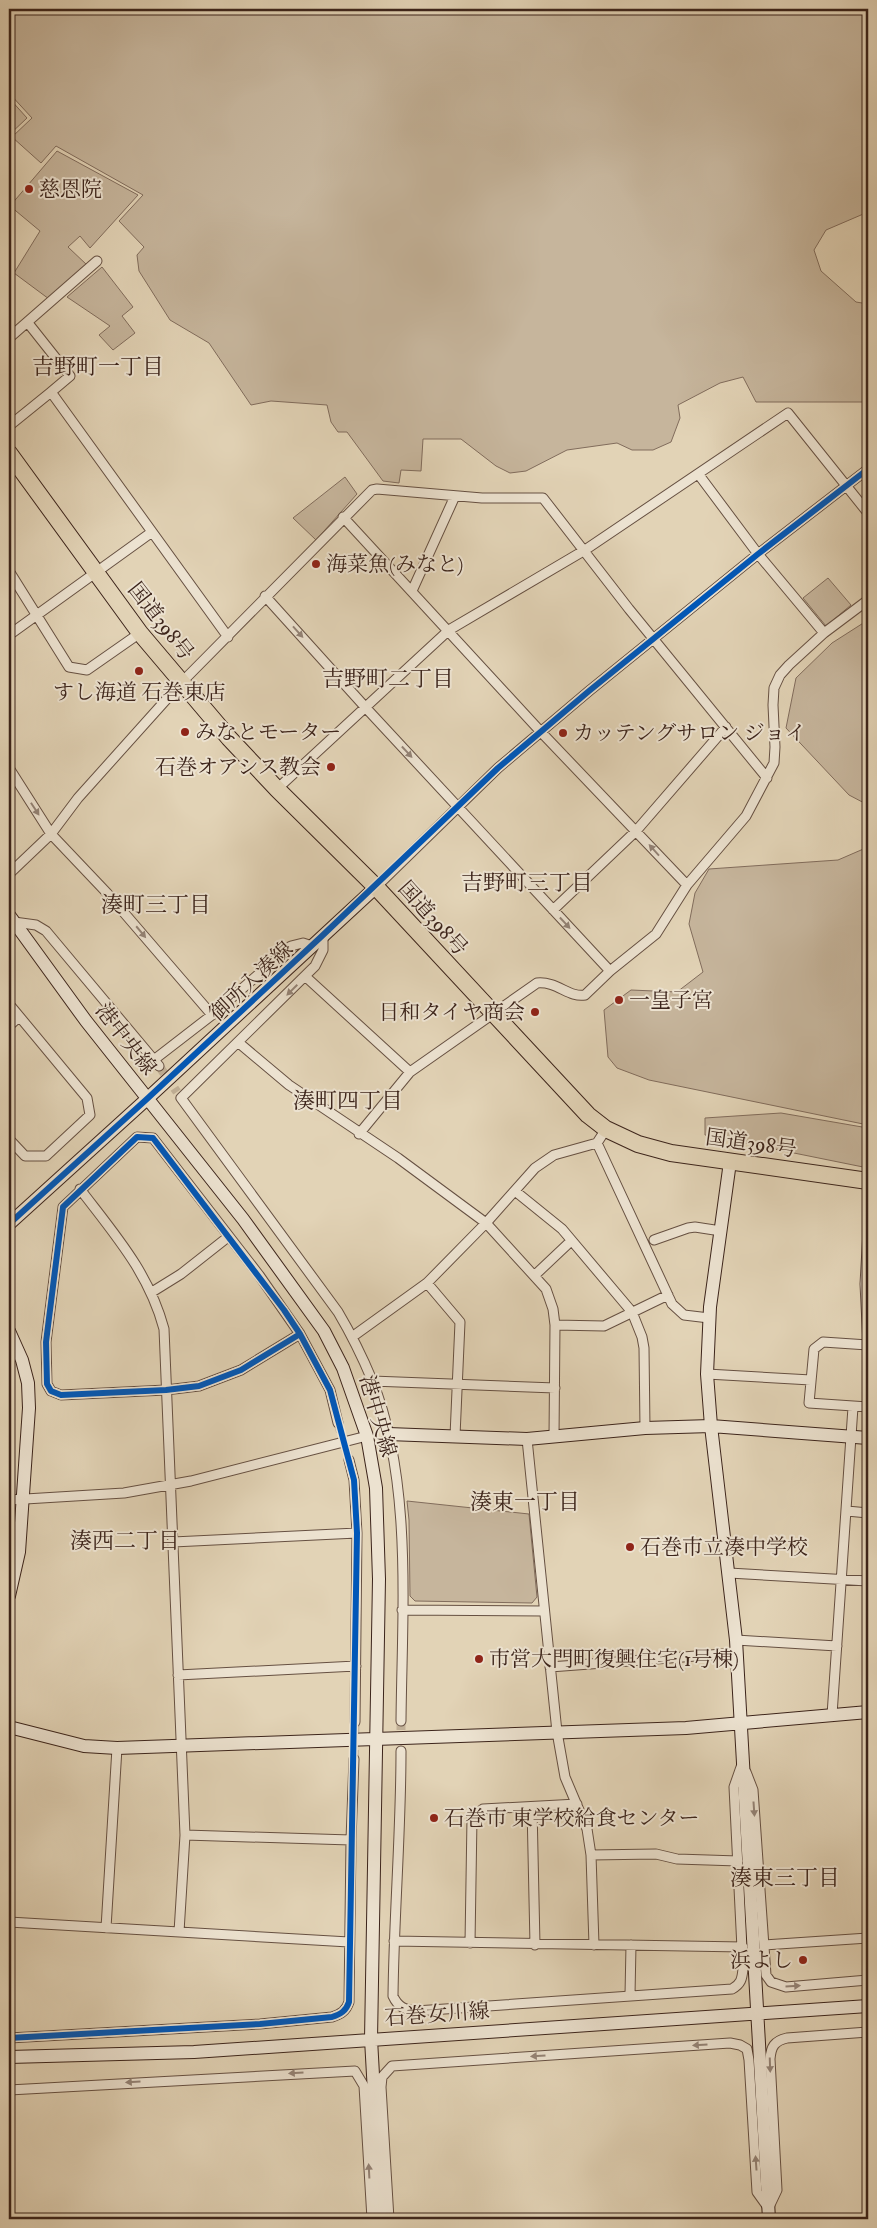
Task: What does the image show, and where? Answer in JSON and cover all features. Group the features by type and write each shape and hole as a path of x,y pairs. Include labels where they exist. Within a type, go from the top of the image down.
{"highway":[{"name":"国道398号","path":"9,453 140,633 229,738 277,789 376,886 578,1105 602,1136 671,1153 868,1181"}],"street":[{"path":"9,338 97,260"},
{"path":"9,426 70,376 28,323"},
{"path":"51,392 228,637"},
{"path":"277,789 449,630 585,550 788,413 868,513"},
{"path":"376,886 498,768 758,554 868,469"},
{"path":"698,475 758,554 824,633"},
{"path":"9,874 51,834 78,798 182,682 313,550 343,517 372,490 455,496 543,498 767,778"},
{"path":"412,591 455,496"},
{"path":"343,517 541,732 688,885"},
{"path":"9,635 152,532"},
{"path":"9,571 68,666 87,670 140,633"},
{"path":"266,596 366,708 610,971"},
{"path":"360,1134 410,1072 494,1015 537,983 552,983 580,996 585,995 610,971 656,934 688,885 746,816 767,778 774,762 776,747 773,705 774,688 780,675 789,664 824,633 868,600"},
{"path":"553,910 636,831 726,727"},
{"path":"9,768 51,834 107,893 212,1015"},
{"name":"御所入湊線","path":"9,1224 376,886"},
{"path":"11,919 36,925 46,931 157,1063 292,946 303,943 312,946"},
{"name":"港中央線","path":"11,919 86,1021 243,1219 324,1331 343,1368 368,1436 376,1488 379,1570 371,2039 381,2219"},
{"path":"323,935 323,950 320,960 306,977 239,1043 179,1095 338,1312 352,1337 372,1381 388,1434 394,1462 400,1514 402,1610 401,1721"},
{"path":"306,977 410,1072"},
{"path":"9,1004 88,1098 90,1114 46,1156 25,1156 9,1139"},
{"path":"9,1026 19,1017"},
{"path":"239,1043 289,1085 398,1158 486,1223 534,1275 549,1296 554,1325 554,1437"},
{"path":"352,1337 428,1282 486,1223 536,1168 554,1155 602,1136 672,1304 684,1315 709,1318"},
{"path":"300,1334 241,1370 199,1386 166,1390 61,1395 51,1391 47,1384 46,1342 63,1207 80,1189 137,1138 153,1138 259,1275 300,1334 330,1390 338,1423"},
{"path":"730,1162 709,1318 707,1374 710,1426 736,1640 739,1723 743,1762 769,2214"},
{"path":"80,1189 129,1253 152,1292 164,1329 185,1835 179,1932"},
{"path":"515,1190 562,1229 632,1312 644,1348 645,1428"},
{"path":"654,1240 688,1228 721,1231"},
{"path":"868,1231 868,1344 823,1342 814,1349 810,1403 868,1408"},
{"path":"152,1292 181,1274 228,1237"},
{"path":"534,1275 571,1241"},
{"path":"428,1282 460,1322 455,1436"},
{"path":"554,1325 604,1326 668,1295"},
{"path":"9,1331 22,1360 28,1383 29,1408 19,1552 9,1596"},
{"path":"707,1374 811,1380"},
{"path":"372,1381 555,1388"},
{"path":"832,1715 853,1407"},
{"path":"388,1434 527,1439 645,1428 710,1426 868,1438"},
{"path":"9,1500 124,1493 191,1481 368,1436"},
{"path":"527,1439 557,1732 565,1777 587,1829 591,1855 594,1945"},
{"path":"349,1460 354,1480 357,1534 355,1722"},
{"path":"846,1511 868,1513"},
{"path":"173,1542 357,1534"},
{"path":"729,1573 868,1582"},
{"path":"402,1610 544,1611"},
{"path":"736,1640 837,1646"},
{"path":"550,1668 736,1654"},
{"path":"178,1675 356,1666"},
{"path":"9,1727 84,1746 117,1748 686,1728 868,1712"},
{"path":"106,1928 117,1748"},
{"path":"402,1751 401,1820 393,1996 397,2004 409,2010 630,1994 732,1989 742,1981 743,1947 734,1787 743,1762"},
{"path":"9,2038 260,2024 332,2017 342,2013 347,2008 349,2002 350,1840 354,1759"},
{"path":"743,1762 753,1790 766,1975 771,1982 786,1987 868,1980"},
{"path":"470,1943 472,1818 483,1809 577,1804"},
{"path":"532,1807 535,1945"},
{"path":"185,1835 350,1840"},
{"path":"591,1855 656,1854 677,1859 738,1861"},
{"path":"9,1922 349,1942"},
{"path":"764,1945 868,1938"},
{"path":"394,1941 535,1945 743,1947"},
{"path":"630,1994 631,1945"},
{"name":"石巻女川線","path":"9,2056 194,2052 868,2006"},
{"path":"769,2214 777,2190 770,2059 772,2046 777,2041 786,2038 868,2032"},
{"path":"389,2219 381,2087 382,2077 392,2066 730,2043 740,2045 746,2049 749,2060 757,2192 769,2214"},
{"path":"9,2090 355,2071 364,2086 372,2219"}],"shaded area":[{"path":"9,9 868,9 868,212 826,230 814,250 821,271 856,302 868,304 868,402 756,402 743,377 720,383 678,405 680,418 671,442 653,450 632,450 617,443 567,450 526,471 510,473 496,466 461,439 423,439 421,471 401,470 399,483 383,481 347,432 338,432 331,422 327,405 271,401 251,405 209,343 170,320 139,271 137,255 144,247 119,221 143,195 56,146 41,163 12,137 32,118 9,93"},
{"path":"9,98 27,118 9,135"},
{"path":"57,151 138,195 90,248 80,236 68,247 87,265 49,299 14,273 40,231 10,206"},
{"path":"102,267 133,307 122,316 135,333 113,350 99,335 110,326 67,297"},
{"path":"345,477 357,494 316,540 293,518"},
{"path":"828,578 851,605 826,626 803,598"},
{"path":"868,620 868,805 849,795 786,728 796,678 832,643"},
{"path":"868,847 868,1125 649,1080 617,1068 608,1057 604,1010 631,990 677,992 703,972 689,924 695,893 709,869 838,860"},
{"path":"781,1113 868,1128 868,1168 705,1135 705,1118"},
{"path":"407,1501 529,1514 537,1597 532,1603 415,1601 410,1596"}],"tunnel":[{"path":"159,1066 177,1092"},
{"path":"338,1423 349,1460"},
{"path":"401,1721 401,1751"},
{"path":"354,1759 355,1722"}],"cycle path":[{"path":"9,1224 323,935 498,768 589,691 758,554 868,469"},
{"path":"9,2038 260,2024 332,2017 343,2012 348,2005 357,1533 354,1480 330,1390 300,1334 284,1310 153,1138 137,1137 63,1207 46,1342 47,1384 51,1391 61,1395 166,1390 199,1386 241,1370 300,1334"}],"place":[{"name":"慈恩院","path":"29,189"},
{"name":"海菜魚(みなと)","path":"316,564"},
{"name":"すし海道 石巻東店","path":"139,671"},
{"name":"みなとモーター","path":"185,732"},
{"name":"カッテングサロン ジョイ","path":"563,733"},
{"name":"石巻オアシス教会","path":"331,767"},
{"name":"一皇子宮","path":"619,1000"},
{"name":"日和タイヤ商会","path":"535,1012"},
{"name":"石巻市立湊中学校","path":"630,1547"},
{"name":"市営大門町復興住宅(1号棟)","path":"479,1659"},
{"name":"石巻市 東学校給食センター","path":"434,1818"},
{"name":"浜よし","path":"803,1960"}],"district":[{"name":"吉野町一丁目","path":"98,366"},
{"name":"吉野町二丁目","path":"388,678"},
{"name":"吉野町三丁目","path":"527,882"},
{"name":"湊町三丁目","path":"156,904"},
{"name":"湊町四丁目","path":"348,1100"},
{"name":"湊東一丁目","path":"525,1501"},
{"name":"湊西二丁目","path":"125,1540"},
{"name":"湊東三丁目","path":"785,1877"}]}
